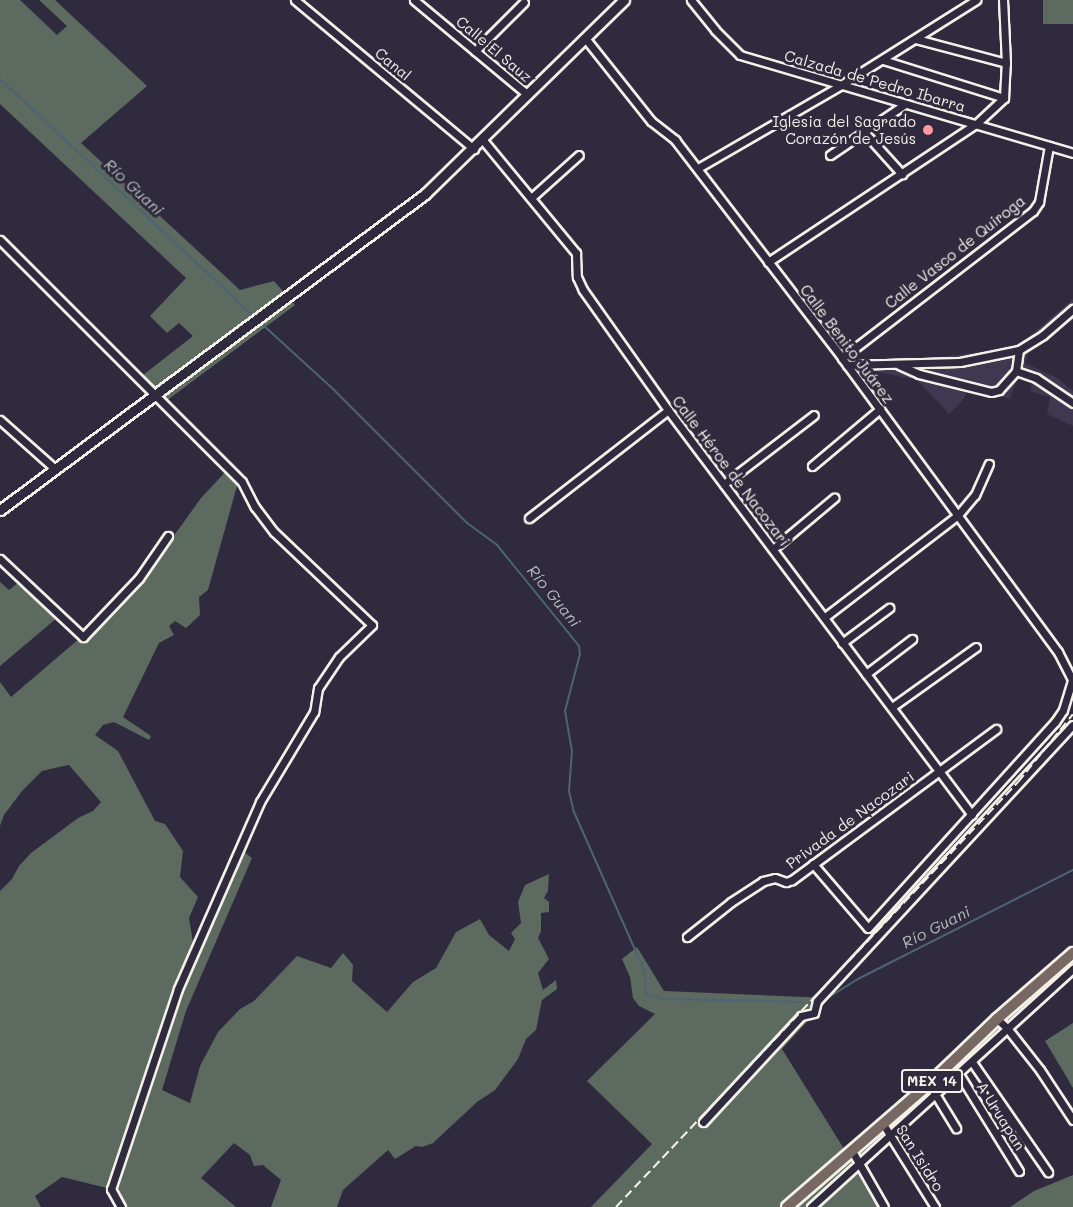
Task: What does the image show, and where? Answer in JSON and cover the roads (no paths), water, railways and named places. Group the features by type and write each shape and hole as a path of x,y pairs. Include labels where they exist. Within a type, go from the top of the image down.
{"main road":[{"path":"0,510 425,194 474,149 624,0"},
{"name":"MEX 14","path":"788,1207 929,1084 997,1019 1073,953"}],"street":[{"name":"Canal","path":"295,0 474,149"},
{"name":"Calle El Sauz","path":"414,0 528,95"},
{"name":"Calzada de Pedro Ibarra","path":"691,0 715,30 740,55 1073,153"},
{"path":"698,168 842,85 976,0"},
{"path":"768,262 976,124 1004,98 1006,63 1003,0"},
{"path":"475,51 524,2"},
{"name":"Calle Benito Juárez","path":"585,38 651,121 675,140 698,168 958,515 1058,652 1072,678"},
{"path":"916,39 1006,63"},
{"path":"883,60 1004,98"},
{"path":"830,155 905,104"},
{"path":"864,132 902,174"},
{"name":"Calle Héroe de Nacozari","path":"482,139 576,253 578,277 583,290 668,410 972,815"},
{"name":"Calle Vasco de Quiroga","path":"842,358 1033,211 1039,202 1049,146"},
{"path":"531,198 579,155"},
{"path":"0,240 242,482 255,507 274,532 372,625 339,657 318,688 314,712 260,802 178,989 111,1189 121,1207"},
{"path":"847,365 897,365 976,360 1019,350 1043,335 1073,309"},
{"path":"897,365 919,374 991,392 999,390 1016,371 1019,350"},
{"path":"1016,371 1036,378 1073,403"},
{"path":"812,466 880,409"},
{"path":"529,518 668,410"},
{"path":"724,484 814,415"},
{"path":"0,420 55,469"},
{"path":"825,618 958,515 975,495 989,464"},
{"path":"773,549 834,498"},
{"path":"0,559 83,637 139,578 168,536"},
{"path":"842,643 889,609"},
{"path":"866,674 912,639"},
{"path":"892,707 976,647"},
{"path":"813,864 868,928 1055,722 1063,710 1072,678"},
{"path":"703,1122 801,1016 811,1014 816,1010 817,1001 1073,725"},
{"name":"Privada de Nacozari","path":"687,937 731,902 763,881 775,878 786,882 813,864 996,729"},
{"path":"811,1207 937,1095 1073,969"},
{"path":"997,1019 1007,1028 1073,1120"},
{"path":"972,1062 1012,1116 1048,1172"},
{"name":"A Uruapan","path":"959,1074 1019,1171"},
{"path":"929,1084 956,1128"},
{"name":"San Isidro","path":"883,1124 935,1207"},
{"path":"852,1151 884,1207"}],"waterway":[{"name":"Río Guani","path":"0,79 251,314"},
{"name":"Río Guani","path":"263,325 332,388 467,523 497,545 579,646 580,654 565,711 572,751 569,791 574,812 645,972 646,994 664,999 802,1002"},
{"name":"Río Guani","path":"810,1004 821,1002 858,979 1073,870"}],"railway":[{"path":"616,1207 1018,782 1073,714"}],"place":[{"name":"Iglesia del Sagrado Corazón de Jesús","path":"928,130"}]}
